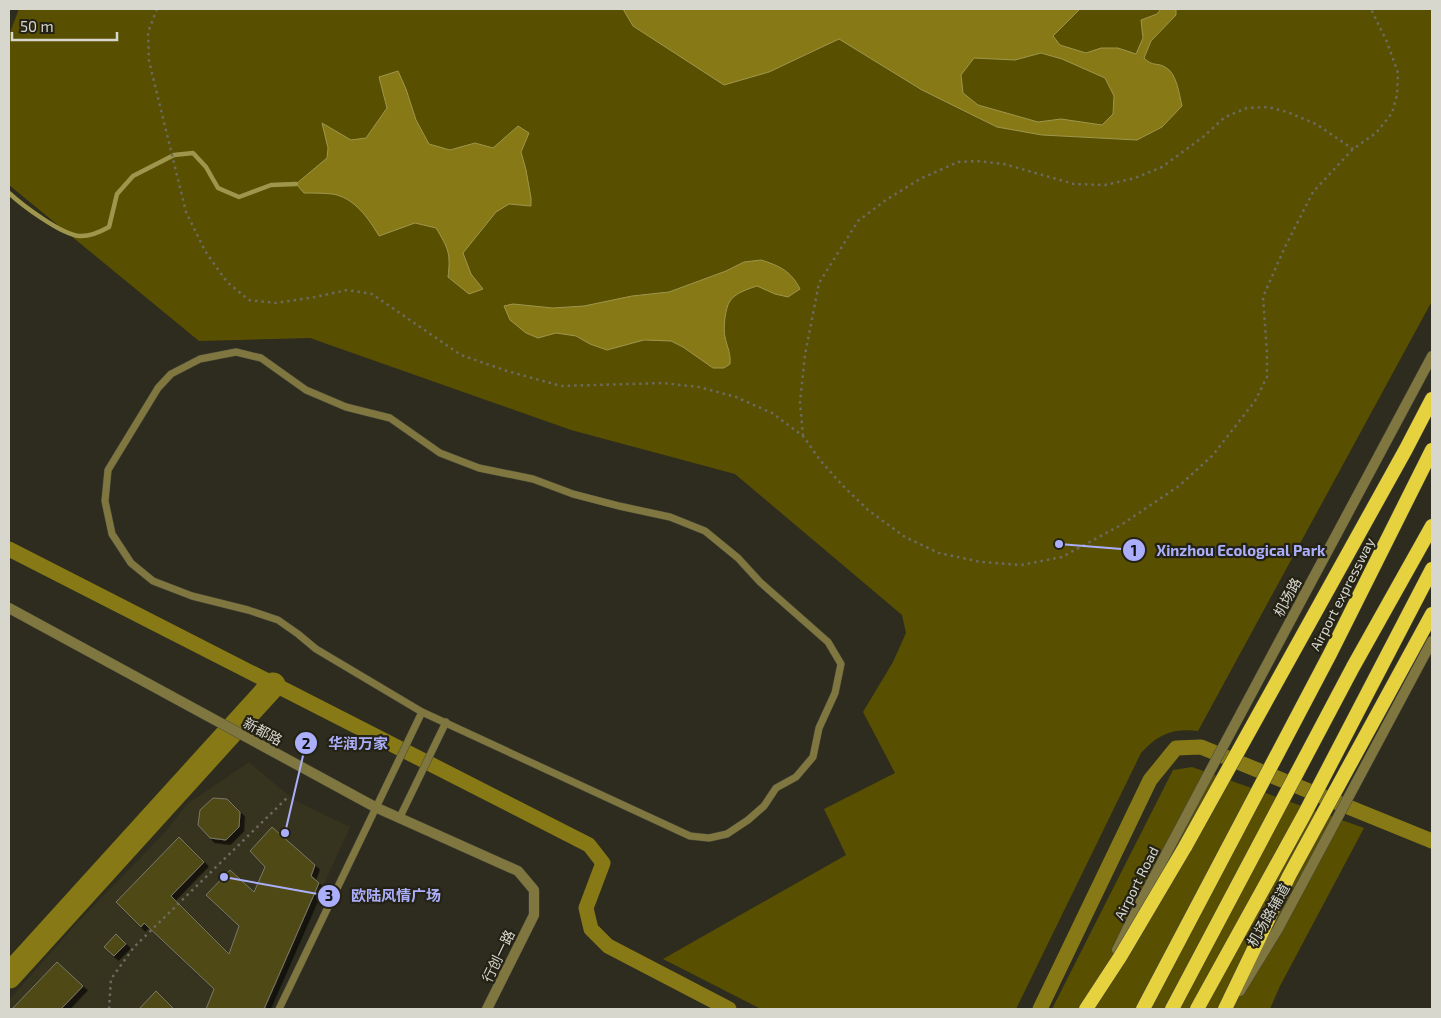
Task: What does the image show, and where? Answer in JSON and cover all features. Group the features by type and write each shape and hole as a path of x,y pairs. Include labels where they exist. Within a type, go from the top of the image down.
{"highway":[{"path":"1087,1009 1185,847 1432,399"},
{"name":"Airport expressway","path":"1143,1009 1330,654 1432,450"},
{"path":"1172,1009 1354,667 1432,526"},
{"path":"1197,1009 1304,815 1432,569"},
{"path":"1225,1009 1289,876 1432,614"}],"street":[{"name":"机场路","path":"1210,771 1432,356"},
{"name":"新都路","path":"9,608 375,807 518,870 534,890 534,915"},
{"name":"机场路辅道","path":"1229,1009 1278,928 1432,641"},
{"name":"Airport Road","path":"1087,1009 1139,905 1210,771"},
{"name":"行创一路","path":"488,1009 534,915"}],"lane":[{"path":"236,352 261,358 306,390 346,408 390,418 440,453 480,468 533,479 573,494 670,517 705,531 738,558 760,582 828,642 841,664 835,693 819,728 813,757 796,777 776,788 764,806 748,820 726,834 709,838 690,836 446,722 422,712 316,649 278,620 248,610 192,596 153,581 131,563 112,534 105,501 108,470 158,388 171,374 200,359 236,352"},
{"path":"279,1009 422,712"},
{"path":"399,819 446,722"}],"path":[{"path":"157,9 148,32 149,61 186,212 205,251 227,282 249,300 276,304 347,290 372,294 461,354 507,371 561,386 663,383 699,387 736,397 772,414 803,436 842,486 868,510 905,537 939,553 981,562 1022,565 1062,557 1121,525 1179,486 1213,455 1255,401 1267,377 1263,297 1284,249 1313,192 1354,149 1376,132 1392,113 1397,95 1398,73 1388,42 1371,9"},
{"path":"803,436 801,392 805,355 819,282 858,221 886,200 920,179 958,162 977,161 1004,164 1074,184 1105,185 1135,178 1162,166 1203,137 1225,117 1247,108 1268,107 1287,112 1316,124 1354,149"},
{"path":"109,1009 111,980 134,947 289,796"}],"shaded area":[{"path":"19,9 1432,9 1432,301 1198,731 1181,730 1166,734 1147,746 1141,753 1016,1009 761,1009 663,959 846,855 824,809 895,773 863,712 893,662 906,633 902,615 735,474 571,430 310,338 199,341 9,185 9,35"},
{"path":"623,9 1080,9 1053,36 1060,45 1086,53 1101,48 1118,48 1136,54 1143,38 1141,20 1157,14 1161,9 1176,9 1176,15 1151,41 1144,58 1169,70 1177,84 1182,106 1162,127 1137,140 1042,135 997,127 922,90 839,39 769,72 724,85 633,26","holes":["1041,53 1062,59 1105,78 1114,96 1113,114 1102,125 1061,119 1038,122 978,105 963,93 961,75 974,58 1015,60"]},
{"path":"398,71 416,120 429,144 450,150 475,143 493,148 518,126 529,133 521,152 526,170 531,206 509,204 496,212 463,253 471,274 483,289 469,294 448,277 448,251 436,228 415,223 379,236 366,216 347,199 332,194 304,193 296,184 327,158 328,148 322,123 351,140 366,138 387,108 379,77"},
{"path":"761,260 789,273 800,289 788,297 775,294 757,286 732,298 728,304 724,324 730,364 724,368 713,368 671,341 644,340 607,350 590,344 576,336 556,333 538,338 526,333 510,320 504,306 513,304 553,308 584,306 632,296 669,292 726,271 744,262"},
{"path":"249,762 294,800 350,827 267,1009 9,1009 9,1000 77,923 167,830 187,804"},
{"path":"1192,767 1364,828 1280,986 1270,1009 1052,1009 1173,770"}],"building":[{"path":"213,798 227,799 240,812 239,827 226,840 210,838 198,825 200,810"},
{"path":"272,827 315,865 311,876 319,883 264,1009 206,1009 214,989 144,923 141,927 116,902 179,837 204,862 171,896 229,954 239,926 206,895 230,870 254,892 265,867 250,851"},
{"path":"116,934 126,944 114,956 104,947"},
{"path":"57,962 83,986 61,1009 12,1009"},
{"path":"156,991 174,1009 139,1009"}],"waterway":[{"path":"9,193 33,212 62,230 79,236 87,236 109,227 117,194 133,176 174,155 193,153 206,167 218,188 239,197 271,185 296,184"},
{"path":"9,549 589,845 603,863 586,908 591,929 608,946 729,1009"},
{"path":"9,976 273,685"},
{"path":"1040,1009 1150,780 1176,748 1201,747 1432,841"}],"place":[{"name":"Xinzhou Ecological Park","path":"1059,544"},
{"name":"华润万家","path":"285,833"},
{"name":"欧陆风情广场","path":"224,877"}]}
